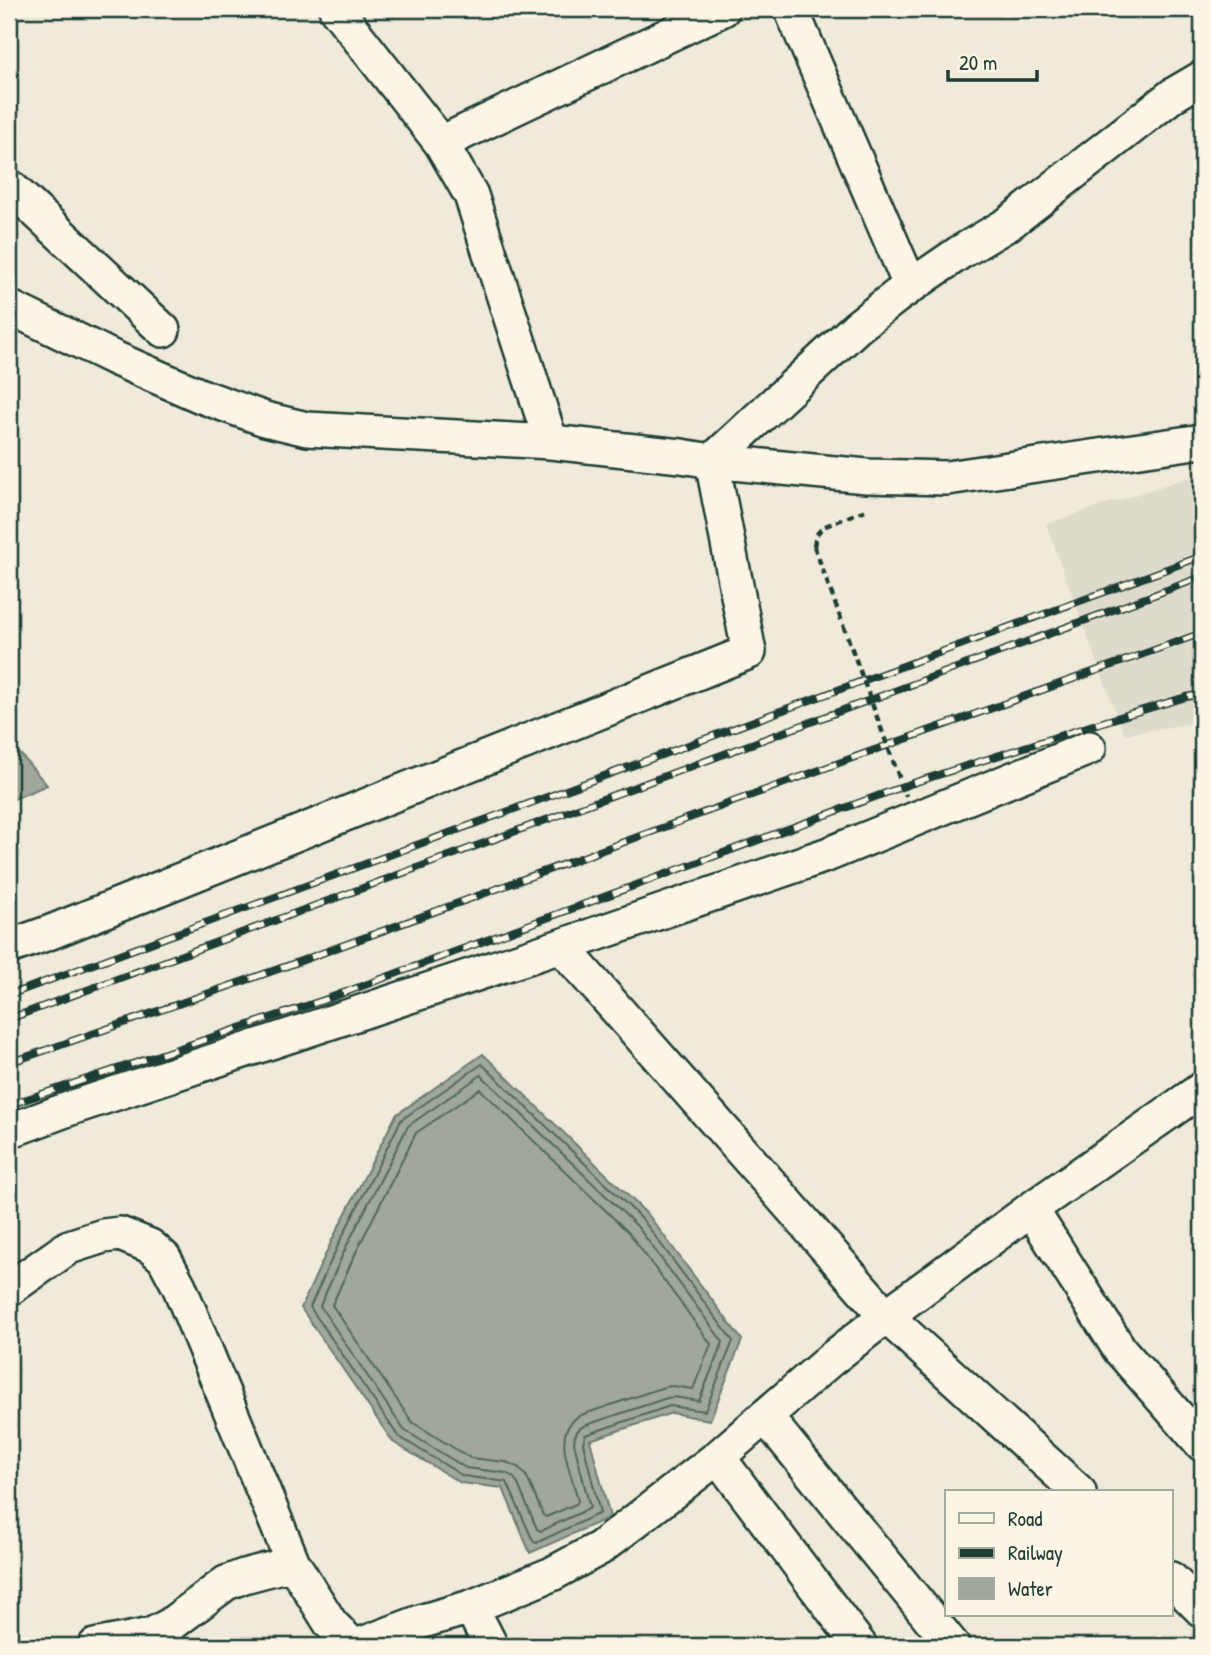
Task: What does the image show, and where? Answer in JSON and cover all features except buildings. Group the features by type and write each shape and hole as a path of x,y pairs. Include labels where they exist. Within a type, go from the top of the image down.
{"street":[{"path":"336,9 441,143 471,195 551,442"},
{"path":"441,143 723,9"},
{"path":"792,9 910,285"},
{"path":"712,461 857,327 910,285 1008,224 1173,96 1202,78"},
{"path":"9,186 163,330"},
{"path":"9,307 188,390 275,422 307,429 551,442 867,476 947,478 1202,441"},
{"path":"9,947 748,652 712,461"},
{"path":"9,1131 829,854 1089,748"},
{"path":"561,946 886,1317 1077,1490"},
{"path":"9,1289 69,1247 103,1236 120,1234 134,1238 150,1246 164,1258 179,1286 292,1563 331,1624 355,1646 471,1606 552,1574 600,1548 718,1457 830,1360 886,1317 1031,1209 1202,1089"},
{"path":"1031,1209 1120,1350 1202,1444"},
{"path":"765,1416 953,1646"},
{"path":"718,1457 860,1646"},
{"path":"95,1646 151,1635 170,1625 226,1583 292,1563"},
{"path":"1172,1580 1202,1610"},
{"path":"471,1606 491,1646"}],"path":[{"path":"814,546 906,796"}],"shaded area":[{"path":"1202,473 1202,722 1124,734 1046,524"}],"water":[{"path":"9,741 47,785 9,801"},
{"path":"483,1054 649,1216 742,1340 710,1420 672,1413 590,1440 610,1517 530,1553 503,1488 461,1483 393,1442 301,1308 333,1238 396,1115"}],"railway":[{"path":"9,995 1202,556"},
{"path":"9,1019 1202,577"},
{"path":"9,1063 287,966 855,757 1202,633"},
{"path":"9,1105 327,999 910,784 1093,725 1202,694"}]}
